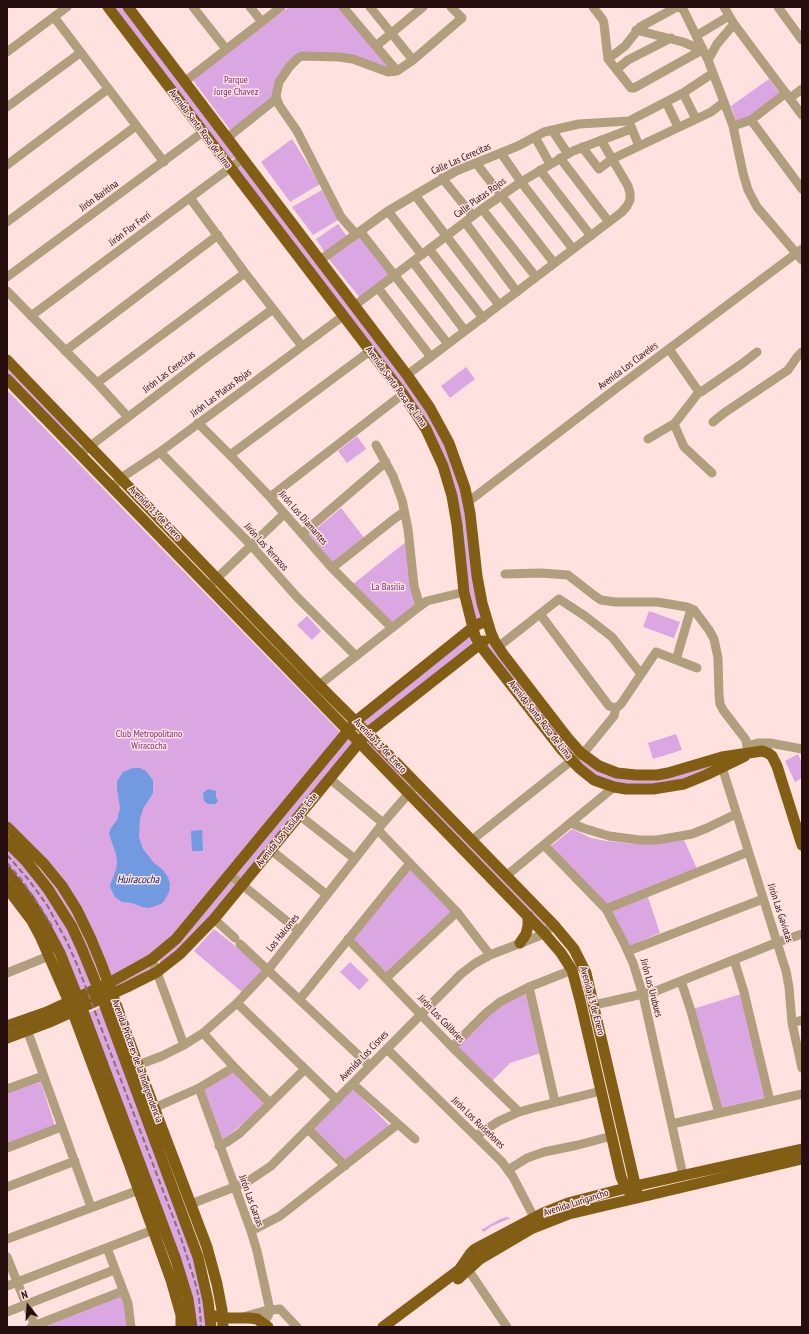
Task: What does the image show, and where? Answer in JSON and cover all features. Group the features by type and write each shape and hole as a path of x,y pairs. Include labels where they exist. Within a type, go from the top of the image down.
{"main road":[{"name":"Avenida Santa Rosa de Lima","path":"108,7 403,394 426,429 439,456 448,480 457,524 464,592 472,628 480,645 562,750 594,780 614,787 639,790 664,788 694,780 736,761 747,750"},
{"name":"Avenida Santa Rosa de Lima","path":"128,7 319,261 407,375 430,408 449,443 462,477 468,502 477,576 491,633 498,647 567,737 581,753 599,766 617,773 636,775 657,775 668,773 747,750"},
{"name":"Avenida 13 de Enero","path":"7,360 319,685 417,784 475,838 506,876 554,925 574,949 586,973 594,1005 631,1186 636,1197"},
{"name":"Avenida 13 de Enero","path":"7,379 358,743 544,932 560,952 567,972 580,1000 621,1177 631,1186"},
{"name":"Avenida Los Tusilagos Este","path":"106,991 152,959 176,939 356,722 472,628 487,621"},
{"name":"Avenida Los Tusilagos Este","path":"26,1026 106,991 138,982 157,972 180,954 214,919 367,733 480,645 491,633"},
{"path":"747,750 762,751 772,756 779,770 802,845"},
{"name":"Avenida Próceres de la Independencia","path":"7,827 44,864 62,886 84,923 198,1257 205,1283 210,1312 210,1327"},
{"name":"Avenida Próceres de la Independencia","path":"7,842 26,861 58,904 106,991 138,1065 211,1260 219,1295 223,1322"},
{"path":"7,872 29,899 45,924 60,953 138,1190 171,1280 181,1315 182,1327"},
{"path":"7,888 32,921 49,956 76,1004 176,1260 188,1299 192,1327"},
{"path":"520,943 526,934 528,916"},
{"path":"7,1026 26,1026"},
{"path":"7,1038 26,1026"},
{"name":"Avenida Lurigancho","path":"396,1327 458,1279 466,1267 470,1254 475,1249 536,1222 568,1204 682,1170 802,1149"},
{"name":"Avenida Lurigancho","path":"536,1222 636,1197 802,1159"},
{"name":"Avenida Lurigancho","path":"383,1327 466,1267"},
{"path":"210,1312 223,1322 240,1318 253,1318 266,1325"}],"street":[{"path":"7,52 67,7"},
{"path":"192,7 226,49"},
{"path":"250,7 262,22"},
{"path":"184,82 281,7"},
{"path":"343,7 397,71"},
{"path":"370,7 413,60"},
{"path":"376,46 423,7"},
{"path":"448,344 396,275 358,232 341,217 297,131 276,100 277,90 284,73 298,58 302,56 354,59 388,72 397,71 413,60 462,18 451,7"},
{"path":"593,7 603,20 608,59 633,89 702,50"},
{"path":"724,7 731,20 802,115"},
{"path":"778,7 801,35"},
{"path":"608,59 625,46 636,30 640,27 675,8 686,8 733,126 748,190 757,207 800,254"},
{"path":"54,17 164,162"},
{"path":"696,36 731,20"},
{"path":"708,60 731,20"},
{"path":"636,30 671,38 702,50"},
{"path":"617,69 628,60 671,38"},
{"path":"7,108 80,53"},
{"name":"Calle Platas Rojos","path":"354,306 482,209 521,182 564,156 601,140 630,125 713,73"},
{"path":"7,165 108,89"},
{"path":"733,126 751,120 788,95 802,89"},
{"path":"683,93 696,119"},
{"path":"227,138 276,100"},
{"path":"666,102 678,128"},
{"path":"582,147 599,169 612,159 711,112 724,102"},
{"path":"751,120 802,189"},
{"name":"Calle Las Cerecitas","path":"319,261 388,211 442,178 522,144 544,132 579,124 630,125"},
{"path":"630,125 639,146"},
{"path":"7,222 136,126"},
{"path":"552,130 564,156 609,222"},
{"name":"Jirón Baritina","path":"7,277 204,132"},
{"path":"535,137 550,164"},
{"path":"407,375 573,250 622,212 627,206 630,200 628,186 601,140"},
{"path":"501,153 521,182 573,250"},
{"name":"Jirón Flor Ferri","path":"31,316 242,159"},
{"path":"476,163 554,264"},
{"path":"540,170 590,236"},
{"path":"442,178 473,216"},
{"path":"415,195 499,306"},
{"path":"190,198 245,273 302,346"},
{"path":"482,209 536,278"},
{"path":"388,211 422,255"},
{"path":"465,222 517,292"},
{"path":"65,350 218,236"},
{"path":"429,249 483,318"},
{"name":"Avenida Los Claveles","path":"468,502 669,350 800,254"},
{"path":"413,262 465,331"},
{"path":"97,383 245,273"},
{"path":"378,288 431,357"},
{"path":"7,291 128,417"},
{"name":"Jirón Las Cerecitas","path":"80,454 273,309"},
{"name":"Jirón Las Platas Rojas","path":"112,488 121,478 160,452 343,316"},
{"path":"669,350 700,392"},
{"path":"230,455 370,351"},
{"path":"648,439 674,424 700,392 743,364 757,352"},
{"path":"713,422 788,370 802,352"},
{"path":"270,497 403,394"},
{"name":"Jirón Los Diamantes","path":"198,423 270,497 332,568 392,628"},
{"path":"674,424 684,447 712,473"},
{"path":"376,445 398,486 408,529 414,586 420,606"},
{"name":"Jirón Los Terrazos","path":"160,452 251,545 296,596 356,656"},
{"path":"302,534 386,462"},
{"path":"332,568 394,518 404,512"},
{"path":"207,587 284,514"},
{"path":"505,574 541,573 568,575 601,600 615,602 657,602 691,609 703,621 714,639 718,658 720,704 746,740 747,750"},
{"path":"319,685 427,601 464,592"},
{"path":"498,647 559,599 581,613 612,638 641,674"},
{"path":"676,660 691,609"},
{"path":"540,614 609,706 616,708"},
{"path":"475,838 588,749 614,716 616,708 621,704 656,652 697,668"},
{"path":"747,750 758,742 802,749"},
{"name":"Jirón Las Gaviotas","path":"722,767 778,942 788,982 792,1023 802,1068"},
{"path":"329,778 381,827 410,863 457,912 490,955"},
{"name":"Los Halcones","path":"138,1065 162,1056 184,1045 203,1033 237,1003 268,970 355,859 408,793 417,784"},
{"path":"506,876 614,787"},
{"path":"571,823 609,836 639,840 657,840 692,834 736,814"},
{"path":"299,815 355,859"},
{"name":"Jirón Los Urubues","path":"544,845 606,909 628,951 643,995 682,1170"},
{"path":"271,850 328,895"},
{"path":"606,909 748,852"},
{"path":"300,999 410,863"},
{"path":"230,875 300,931"},
{"path":"628,951 763,899"},
{"path":"386,978 457,912"},
{"path":"214,919 370,1066"},
{"name":"Avenida Los Cisnes","path":"191,1204 247,1182 271,1166 461,974 474,964 490,955 544,932 554,925"},
{"path":"594,1005 643,995 802,934"},
{"name":"Jirón Los Colibríes","path":"348,939 452,1047 519,1112"},
{"path":"7,973 49,956"},
{"path":"152,959 184,1045"},
{"path":"734,960 744,992 770,1101"},
{"path":"138,982 135,973 141,966"},
{"path":"452,1047 493,1007 510,996 529,987 567,972"},
{"path":"681,981 719,1113"},
{"path":"529,987 555,1102"},
{"path":"237,1003 337,1100"},
{"path":"792,1023 802,1020"},
{"path":"26,1026 91,1207"},
{"path":"203,1033 234,1067 270,1102"},
{"name":"Jirón Los Ruiseñores","path":"387,1049 476,1136 508,1170 536,1222"},
{"path":"154,1108 199,1088 234,1067"},
{"path":"219,1146 234,1138 305,1069"},
{"path":"7,1090 43,1076"},
{"path":"353,1084 414,1139"},
{"name":"Jirón Las Garzas","path":"199,1088 251,1231 270,1310"},
{"path":"476,1136 500,1121 519,1112 601,1091"},
{"path":"672,1124 802,1094"},
{"path":"251,1231 280,1216 398,1124"},
{"path":"7,1148 62,1127"},
{"path":"308,1129 345,1166"},
{"path":"508,1170 527,1158 544,1152 612,1136"},
{"path":"7,1188 75,1161"},
{"path":"7,1239 138,1190"},
{"path":"7,1286 153,1230"},
{"path":"107,1248 114,1270 128,1303 132,1327"},
{"path":"7,1257 26,1304 33,1326 123,1291"},
{"path":"466,1267 507,1327"},
{"path":"7,1312 114,1270"},
{"path":"240,1318 270,1310 281,1309 296,1327"},
{"path":"266,1325 270,1310"}],"green space":[{"path":"113,7 124,7 235,155 235,158 229,160"},
{"name":"Parque Jorge Chavez","path":"289,7 341,7 392,69 354,58 302,54 275,96 231,131 192,79"},
{"path":"769,79 781,95 737,124 731,106"},
{"path":"292,139 320,184 290,202 261,162"},
{"path":"241,164 400,370 443,439 465,504 482,618 476,621 439,450 236,167"},
{"path":"322,190 338,220 313,235 292,207"},
{"path":"338,224 348,238 325,253 316,239"},
{"path":"360,234 390,274 360,298 328,258"},
{"path":"7,363 85,444 80,448 7,376"},
{"path":"466,367 475,379 450,398 441,386"},
{"name":"Club Metropolitano Wiracocha","path":"7,390 340,732 181,927 156,952 127,969 111,976 90,928 7,823"},
{"path":"357,436 366,449 347,463 338,451"},
{"path":"341,508 365,539 334,564 309,535"},
{"name":"La Basilia","path":"407,541 417,605 393,625 352,585"},
{"path":"649,611 680,622 674,638 643,627"},
{"path":"307,616 321,631 312,640 297,625"},
{"path":"468,636 472,641 471,644 368,726 365,726 362,719"},
{"path":"490,642 575,752 572,755 486,647"},
{"path":"676,734 682,750 653,759 648,743"},
{"path":"348,736 353,742 241,878 235,874"},
{"path":"368,741 411,783 409,788 366,743"},
{"path":"798,754 802,763 802,778 795,782 785,761"},
{"path":"581,757 626,777 726,757 702,775 658,787 605,782 578,760"},
{"path":"418,791 549,922 546,928 415,794"},
{"path":"572,829 591,838 635,844 684,840 698,871 608,907 551,846"},
{"path":"7,830 65,893 103,979 98,976 89,952 7,838"},
{"path":"7,847 37,880 54,904 76,944 94,986 80,992 7,868"},
{"path":"409,868 452,911 386,972 353,939"},
{"path":"231,881 235,885 198,933 161,964 157,957"},
{"path":"648,897 660,933 629,946 612,911"},
{"path":"214,929 264,969 242,992 194,951"},
{"path":"350,962 369,980 359,990 340,972"},
{"path":"148,963 152,969 116,989 114,982"},
{"path":"527,993 541,1053 510,1063 492,1081 457,1047 491,1014 502,1006"},
{"path":"741,994 767,1097 721,1108 693,1009"},
{"path":"102,1007 202,1283 206,1327 197,1327 87,1013"},
{"path":"234,1070 266,1101 246,1121 223,1140 221,1140 202,1089"},
{"path":"41,1082 55,1126 7,1145 7,1093"},
{"path":"353,1089 391,1127 346,1163 312,1129"},
{"path":"506,1217 511,1218 492,1226 484,1232 481,1230 500,1219"},
{"path":"122,1295 129,1327 42,1327"}],"water":[{"name":"Huiracocha","path":"133,768 140,768 146,771 153,780 153,793 143,809 140,819 139,837 143,849 154,863 163,870 168,877 170,884 169,892 164,901 161,904 149,908 122,902 115,897 110,885 116,870 117,862 109,833 117,820 120,808 117,781 123,772"},
{"path":"208,789 216,791 218,801 215,804 208,804 204,801 203,793"},
{"path":"202,830 203,851 192,851 191,831"}],"railway":[{"path":"7,855 28,879 47,905 67,942 78,967 181,1238 199,1298 201,1327"},
{"path":"7,863 21,879 52,926"}]}
